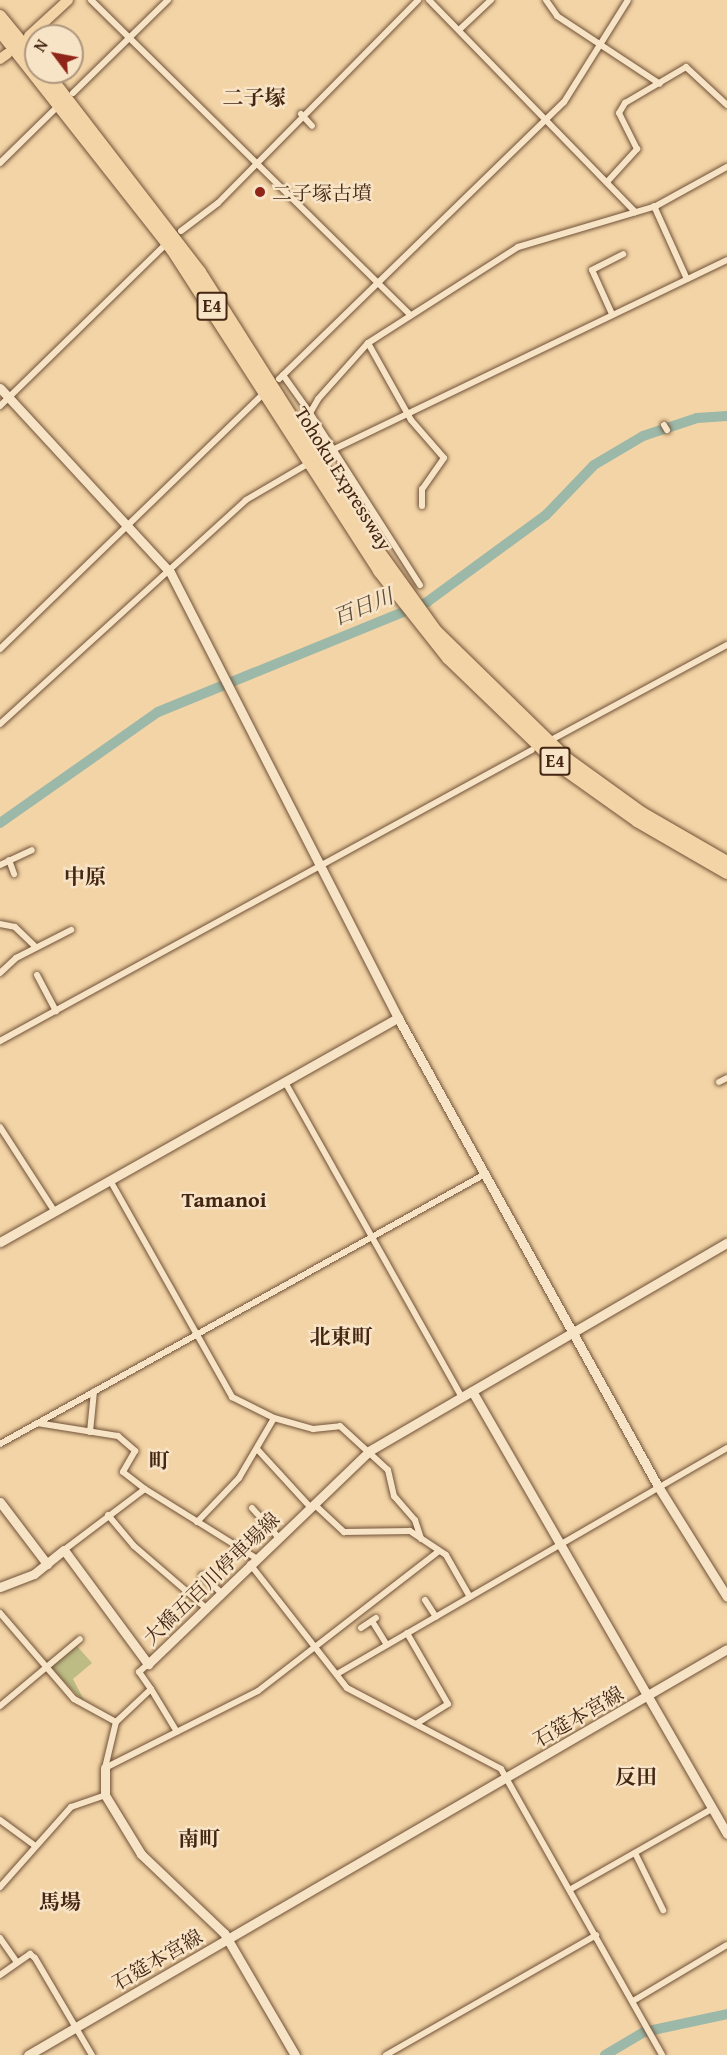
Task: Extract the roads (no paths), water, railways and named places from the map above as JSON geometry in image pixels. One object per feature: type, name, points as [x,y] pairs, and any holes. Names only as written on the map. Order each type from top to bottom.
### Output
[{"type":"highway","points":[[0,16],[24,45]]},
{"type":"highway","name":"Tohoku Expressway","points":[[0,31],[173,250],[404,597],[476,690],[560,766],[637,821],[727,873]]},
{"type":"highway","name":"Tohoku Expressway","points":[[55,84],[200,272],[404,597]]},
{"type":"highway","name":"Tohoku Expressway","points":[[416,612],[483,683],[566,758],[642,813],[727,862]]},
{"type":"main road","points":[[42,24],[68,0]]},
{"type":"street","points":[[91,0],[380,282],[409,314]]},
{"type":"street","points":[[73,93],[168,0]]},
{"type":"street","points":[[181,231],[218,202],[255,159],[418,0]]},
{"type":"street","points":[[429,0],[635,212]]},
{"type":"street","points":[[459,30],[491,0]]},
{"type":"street","points":[[546,0],[555,14],[660,84]]},
{"type":"street","points":[[420,585],[310,413],[281,377],[570,94],[628,0]]},
{"type":"street","points":[[607,182],[637,149],[619,109],[690,68],[727,105]]},
{"type":"street","points":[[0,163],[56,108]]},
{"type":"street","points":[[301,114],[312,126]]},
{"type":"street","points":[[310,413],[368,344],[409,314],[518,247],[654,206],[727,167]]},
{"type":"street","points":[[654,206],[687,279]]},
{"type":"street","points":[[0,406],[163,248]]},
{"type":"street","points":[[612,314],[592,270],[623,254]]},
{"type":"street","points":[[324,454],[406,412],[727,260]]},
{"type":"street","points":[[368,344],[406,412],[444,458],[422,489],[422,506]]},
{"type":"street","points":[[0,388],[130,523],[170,572],[225,675],[319,867],[398,1018],[659,1488],[727,1597]]},
{"type":"street","points":[[0,649],[262,395]]},
{"type":"street","points":[[0,724],[170,572],[246,500],[306,465]]},
{"type":"street","points":[[553,739],[727,645]]},
{"type":"street","points":[[0,1041],[532,750]]},
{"type":"street","points":[[0,865],[32,850]]},
{"type":"street","points":[[9,860],[14,874]]},
{"type":"street","points":[[0,924],[15,927],[36,947]]},
{"type":"street","points":[[0,973],[36,947],[71,930]]},
{"type":"street","points":[[36,975],[56,1011]]},
{"type":"street","points":[[0,1242],[111,1182],[398,1018]]},
{"type":"street","points":[[719,1082],[727,1078]]},
{"type":"street","points":[[285,1082],[462,1397]]},
{"type":"street","points":[[0,1127],[55,1212]]},
{"type":"street","points":[[0,1443],[485,1174]]},
{"type":"street","points":[[111,1182],[232,1397],[274,1418],[319,1430],[340,1426],[388,1470],[394,1496],[415,1520],[421,1539]]},
{"type":"street","points":[[472,1391],[727,1244]]},
{"type":"street","points":[[90,1431],[94,1391]]},
{"type":"street","name":"大橋五百川停車場線","points":[[63,1550],[148,1664],[369,1451],[472,1391]]},
{"type":"street","name":"石筵本宮線","points":[[28,2055],[648,1696],[472,1391]]},
{"type":"street","points":[[197,1522],[216,1506],[257,1449],[274,1418]]},
{"type":"street","points":[[37,1423],[118,1436],[134,1448],[123,1472],[253,1561],[313,1646],[347,1688],[495,1763],[507,1777],[662,2055]]},
{"type":"street","points":[[337,1674],[727,1448]]},
{"type":"street","points":[[257,1449],[313,1506],[344,1532],[370,1536],[402,1530],[439,1551],[470,1597]]},
{"type":"street","points":[[0,1587],[47,1564],[108,1515],[145,1489]]},
{"type":"street","points":[[0,1502],[47,1564]]},
{"type":"street","points":[[252,1508],[278,1537]]},
{"type":"street","points":[[108,1515],[134,1546],[206,1608]]},
{"type":"street","points":[[105,1768],[258,1691],[313,1646],[439,1551]]},
{"type":"street","points":[[202,1575],[221,1593]]},
{"type":"street","points":[[425,1600],[436,1617]]},
{"type":"street","points":[[0,1613],[74,1699],[116,1722]]},
{"type":"street","points":[[361,1628],[374,1619],[387,1645]]},
{"type":"street","points":[[407,1634],[448,1704],[418,1723]]},
{"type":"street","points":[[0,1706],[45,1665],[80,1640]]},
{"type":"street","points":[[727,1649],[648,1696],[727,1834]]},
{"type":"street","points":[[148,1664],[139,1672],[177,1732]]},
{"type":"street","points":[[151,1689],[116,1722],[105,1768],[105,1795],[149,1865],[228,1939],[295,2055]]},
{"type":"street","points":[[0,1887],[34,1845],[71,1807],[105,1795]]},
{"type":"street","points":[[571,1889],[712,1809]]},
{"type":"street","points":[[0,1820],[34,1845]]},
{"type":"street","points":[[635,1853],[663,1910]]},
{"type":"street","points":[[386,2055],[596,1935]]},
{"type":"street","points":[[0,1938],[17,1962]]},
{"type":"street","points":[[633,2001],[727,1945]]},
{"type":"street","points":[[0,1975],[30,1954],[35,1958],[92,2055]]},
{"type":"waterway","name":"百日川","points":[[0,823],[158,712],[427,602],[546,515],[594,465],[643,436],[697,418],[727,416]]},
{"type":"waterway","points":[[605,2055],[644,2032],[727,2014]]},
{"type":"place","name":"二子塚古墳","points":[[260,192]]},
{"type":"district","name":"二子塚","points":[[254,98]]},
{"type":"district","name":"中原","points":[[85,877]]},
{"type":"district","name":"Tamanoi","points":[[224,1200]]},
{"type":"district","name":"北東町","points":[[341,1337]]},
{"type":"district","name":"町","points":[[159,1461]]},
{"type":"district","name":"反田","points":[[636,1777]]},
{"type":"district","name":"南町","points":[[199,1839]]},
{"type":"district","name":"馬場","points":[[60,1902]]}]
